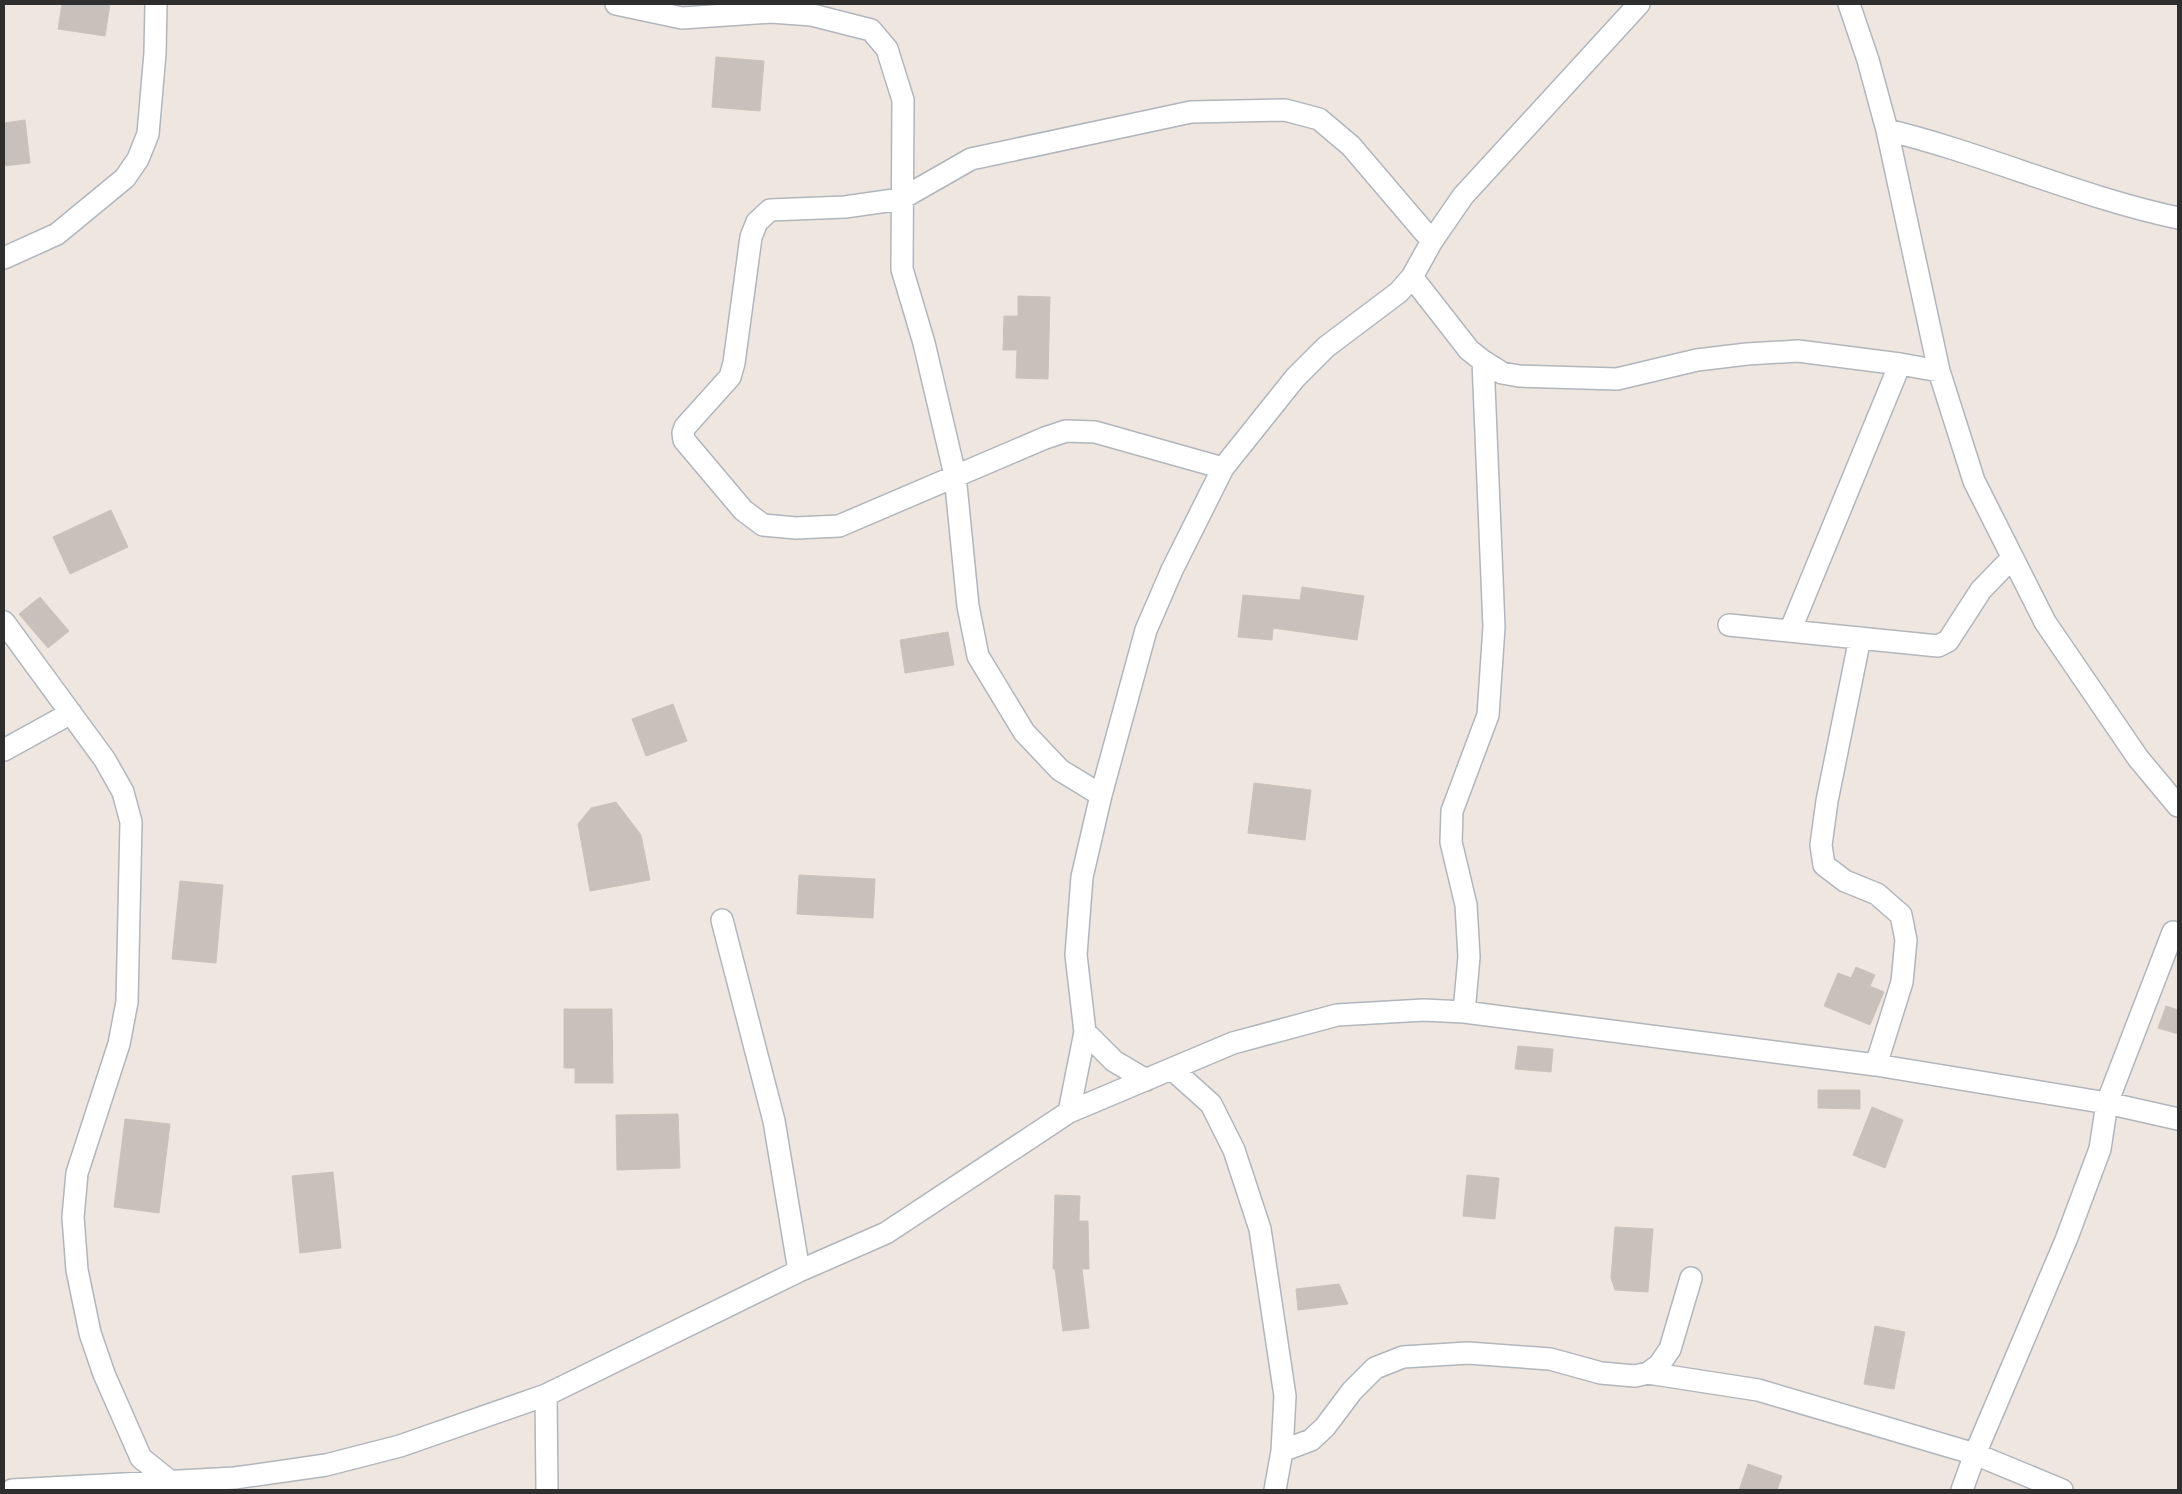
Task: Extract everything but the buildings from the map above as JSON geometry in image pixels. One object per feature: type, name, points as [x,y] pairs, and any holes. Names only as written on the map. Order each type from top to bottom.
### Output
[{"type":"street","points":[[4,258],[57,234],[125,178],[138,159],[148,134],[155,53],[156,4]]},
{"type":"street","points":[[616,4],[682,18],[771,12],[812,15],[872,30],[888,49],[903,100],[902,269],[924,343],[954,476],[968,606],[978,656],[1024,732],[1060,770],[1101,795]]},
{"type":"street","points":[[1068,1112],[1085,1032],[1076,955],[1082,877],[1101,795],[1146,630],[1172,570],[1223,468],[1295,378],[1326,347],[1399,292],[1412,277],[1432,241],[1463,196],[1639,4]]},
{"type":"street","points":[[1849,4],[1868,60],[1887,130],[1939,371],[1974,481],[2045,622],[2138,758],[2178,806]]},
{"type":"street","points":[[1223,468],[1095,432],[1066,431],[954,476],[839,526],[796,528],[763,525],[743,510],[684,440],[682,433],[684,427],[730,376],[734,363],[751,237],[757,222],[770,210],[845,207],[901,199],[972,159],[1191,112],[1285,110],[1319,119],[1351,146],[1432,241]]},
{"type":"street","points":[[1887,130],[1930,141],[2098,197],[2177,215]]},
{"type":"street","points":[[1412,277],[1470,350],[1482,362],[1502,373],[1519,376],[1617,379],[1697,360],[1798,351],[1939,371]]},
{"type":"street","points":[[1464,1012],[1469,957],[1466,905],[1450,842],[1452,811],[1488,715],[1494,627],[1482,362]]},
{"type":"street","points":[[1790,631],[1900,364]]},
{"type":"street","points":[[1728,625],[1938,646],[1948,641],[1981,590],[2012,558]]},
{"type":"street","points":[[4,622],[105,760],[124,792],[131,822],[127,1002],[116,1052],[77,1173],[73,1217],[77,1270],[90,1333],[104,1374],[141,1458],[172,1486]]},
{"type":"street","points":[[1860,638],[1827,800],[1821,845],[1824,865],[1845,881],[1877,894],[1901,915],[1906,940],[1902,982],[1876,1065]]},
{"type":"street","points":[[4,750],[70,713]]},
{"type":"street","points":[[722,920],[774,1121],[798,1271]]},
{"type":"street","points":[[1962,1490],[1975,1454],[2066,1240],[2100,1149],[2107,1103],[2173,932]]},
{"type":"street","points":[[12,1490],[128,1484],[172,1486],[326,1465],[400,1446],[546,1395],[798,1271],[886,1233],[1068,1112],[1233,1043],[1337,1015],[1424,1010],[1464,1012],[1876,1065],[2107,1103],[2178,1119]]},
{"type":"street","points":[[1085,1032],[1114,1061],[1146,1080]]},
{"type":"street","points":[[1172,1069],[1211,1104],[1234,1150],[1260,1229],[1285,1396],[1282,1451],[1275,1490]]},
{"type":"street","points":[[1648,1373],[1659,1365],[1670,1349],[1691,1278]]},
{"type":"street","points":[[1282,1451],[1311,1440],[1325,1427],[1352,1391],[1375,1368],[1403,1357],[1468,1353],[1550,1359],[1601,1373],[1635,1376],[1648,1373],[1758,1390],[1975,1454],[2062,1490]]},
{"type":"street","points":[[546,1395],[547,1490]]},
{"type":"street","points":[[128,1484],[141,1458]]}]
